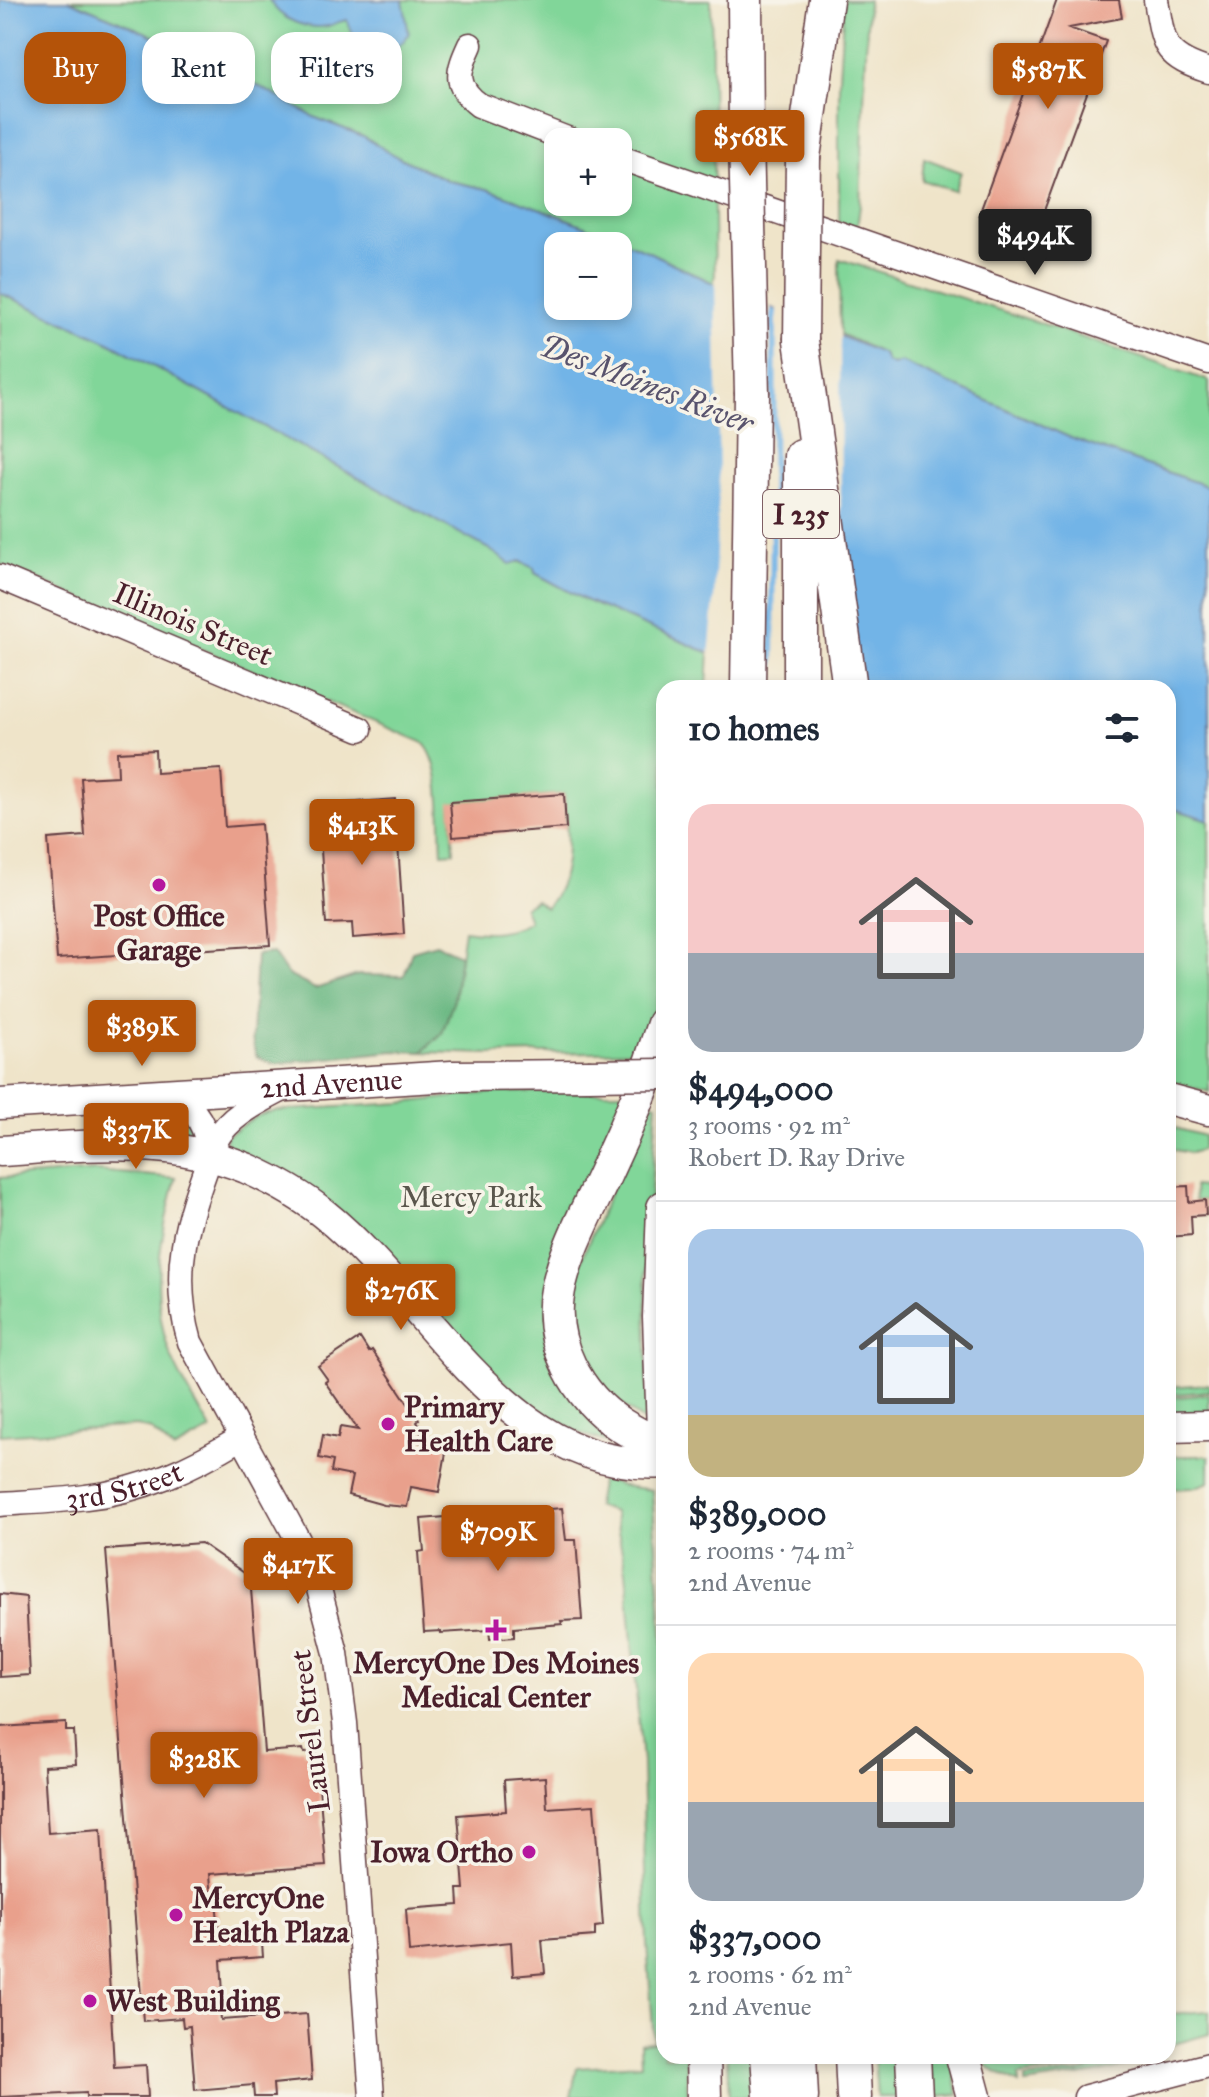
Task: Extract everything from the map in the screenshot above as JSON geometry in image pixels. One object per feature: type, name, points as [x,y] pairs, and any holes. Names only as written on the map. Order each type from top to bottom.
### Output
[{"type":"highway","name":"I 235","points":[[801,680],[802,0]]},
{"type":"highway","points":[[803,157],[826,0]]},
{"type":"highway","name":"I 235","points":[[745,2],[752,394],[748,680]]},
{"type":"highway","points":[[801,340],[849,680]]},
{"type":"highway","points":[[728,680],[750,637]]},
{"type":"highway","points":[[656,1048],[638,1101],[583,1221],[557,1290],[557,1330],[562,1351],[582,1389],[619,1424],[656,1444]]},
{"type":"highway","points":[[703,2064],[704,2097]]},
{"type":"highway","points":[[769,2064],[771,2097]]},
{"type":"highway","points":[[799,2064],[801,2097]]},
{"type":"highway","points":[[852,2064],[854,2097]]},
{"type":"highway","points":[[913,2064],[915,2097]]},
{"type":"highway","points":[[965,2064],[974,2097]]},
{"type":"main road","name":"2nd Avenue","points":[[0,1104],[452,1076],[656,1074]]},
{"type":"main road","points":[[65,1147],[75,1132],[86,1098]]},
{"type":"main road","points":[[1176,1101],[1209,1110]]},
{"type":"main road","points":[[0,1151],[136,1144],[210,1156],[281,1185],[323,1213],[358,1245],[487,1386],[523,1420],[578,1450],[607,1460],[628,1464],[656,1463]]},
{"type":"main road","points":[[1176,1427],[1209,1426]]},
{"type":"street","points":[[1156,0],[1163,38],[1176,58],[1209,71]]},
{"type":"street","points":[[470,45],[459,74],[460,82],[470,98],[479,105],[544,130]]},
{"type":"street","points":[[632,162],[1209,362]]},
{"type":"street","name":"Illinois Street","points":[[0,577],[360,729]]},
{"type":"street","name":"Laurel Street","points":[[288,1086],[244,1111],[223,1128],[200,1180],[181,1253],[179,1288],[182,1315],[190,1342],[298,1540],[319,1589],[336,1653],[345,1723],[372,2097]]},
{"type":"street","points":[[173,1093],[195,1112],[203,1125],[210,1156]]},
{"type":"street","name":"3rd Street","points":[[0,1504],[88,1497],[149,1483],[190,1467],[241,1438]]},
{"type":"street","points":[[1086,2097],[1209,2065]]},
{"type":"green space","points":[[69,0],[711,0],[715,284],[632,245],[632,232],[599,232],[559,216],[632,216],[632,128],[544,128],[544,210],[487,189],[450,181],[396,156],[363,136],[316,118],[291,104],[402,104],[402,32],[271,32],[271,93],[255,84],[255,32],[144,32]]},
{"type":"green space","points":[[844,0],[868,0],[857,228],[839,222],[839,77]]},
{"type":"green space","points":[[924,158],[961,172],[954,191],[922,180]]},
{"type":"green space","points":[[839,259],[1209,381],[1209,487],[1073,439],[901,362],[893,365],[886,362],[883,354],[840,334]]},
{"type":"green space","points":[[0,293],[105,340],[495,553],[534,568],[535,573],[585,600],[709,653],[707,680],[656,680],[656,1006],[644,1051],[422,1052],[442,1033],[454,999],[464,930],[490,932],[513,928],[529,921],[524,907],[536,900],[546,908],[555,895],[567,854],[564,794],[451,803],[454,852],[442,853],[437,778],[429,751],[422,742],[0,564]]},
{"type":"green space","points":[[1176,810],[1209,820],[1209,1092],[1176,1083]]},
{"type":"green space","points":[[436,944],[460,955],[454,999],[442,1033],[422,1052],[394,1051],[273,1064],[256,1056],[252,1039],[256,955],[273,953],[288,975],[315,989],[358,975],[404,976],[412,951]]},
{"type":"green space","name":"Mercy Park","points":[[496,1092],[630,1092],[546,1297],[612,1433],[609,1443],[576,1432],[516,1394],[404,1276],[225,1147],[227,1135],[257,1116],[274,1111],[401,1103]]},
{"type":"green space","points":[[649,1101],[656,1104],[646,1268],[648,1425],[587,1377],[572,1340],[571,1283]]},
{"type":"green space","points":[[170,1109],[189,1120],[194,1137],[134,1129],[100,1130],[99,1113]]},
{"type":"green space","points":[[1176,1128],[1204,1136],[1201,1150],[1191,1153],[1176,1150]]},
{"type":"green space","points":[[97,1171],[176,1178],[159,1263],[159,1305],[172,1359],[211,1430],[173,1450],[151,1430],[137,1426],[0,1435],[0,1178]]},
{"type":"green space","points":[[1194,1186],[1209,1188],[1209,1214],[1206,1215],[1204,1200],[1195,1201]]},
{"type":"green space","points":[[1209,1384],[1209,1391],[1176,1394],[1176,1386]]},
{"type":"green space","points":[[1209,1394],[1209,1413],[1176,1412],[1176,1397]]},
{"type":"green space","points":[[1176,1456],[1209,1456],[1209,1482],[1193,1488],[1176,1489]]},
{"type":"green space","points":[[601,1478],[623,1486],[652,1490],[656,1547],[656,2064],[686,2064],[688,2097],[571,2097],[577,2068],[641,2064],[640,2043],[654,2042],[647,1943],[642,1762],[626,1571],[614,1512],[596,1506]]},
{"type":"green space","points":[[1209,2011],[1209,2034],[1176,2044],[1176,2013]]},
{"type":"green space","points":[[727,2064],[758,2064],[760,2097],[729,2097]]},
{"type":"green space","points":[[875,2064],[906,2064],[907,2097],[877,2097]]},
{"type":"green space","points":[[926,2064],[953,2064],[958,2094],[927,2097]]},
{"type":"green space","points":[[986,2064],[1098,2064],[1019,2076],[1019,2084]]},
{"type":"green space","points":[[1114,2064],[1132,2064],[1025,2084],[1025,2079]]},
{"type":"water","name":"Des Moines River","points":[[0,0],[69,0],[144,32],[142,104],[255,104],[255,84],[271,93],[271,104],[291,104],[316,118],[363,136],[396,156],[449,181],[487,189],[544,210],[544,216],[559,216],[599,232],[544,232],[544,320],[632,320],[632,245],[715,284],[883,354],[886,362],[893,365],[901,362],[1073,439],[1209,487],[1209,820],[1176,810],[1176,680],[792,680],[709,653],[585,600],[535,573],[534,568],[520,561],[510,564],[489,549],[105,340],[0,293]]},
{"type":"water","points":[[269,0],[403,0],[409,34],[402,42],[402,32],[352,32],[347,20],[319,27],[302,25],[274,7]]},
{"type":"pier","points":[[715,279],[771,302],[769,676],[709,657],[719,476]]},
{"type":"pier","points":[[777,305],[840,330],[841,528],[833,680],[775,679]]},
{"type":"building","points":[[1057,0],[1119,0],[1122,18],[1069,28],[1106,41],[1042,216],[1022,209],[1015,228],[979,215]]},
{"type":"building","name":"Post Office Garage","points":[[155,750],[156,773],[221,769],[225,827],[261,824],[270,945],[57,959],[48,839],[85,836],[81,778],[118,776],[117,752]]},
{"type":"building","points":[[564,794],[566,828],[453,837],[450,802]]},
{"type":"building","points":[[395,799],[404,934],[353,938],[352,923],[326,924],[318,805]]},
{"type":"building","points":[[1188,1186],[1189,1202],[1205,1200],[1206,1215],[1191,1216],[1192,1235],[1176,1236],[1176,1187]]},
{"type":"building","name":"Primary Health Care","points":[[360,1338],[369,1352],[372,1350],[419,1420],[417,1422],[422,1429],[419,1442],[447,1447],[439,1492],[411,1487],[407,1507],[384,1505],[348,1495],[352,1476],[331,1472],[333,1461],[319,1458],[323,1435],[338,1438],[340,1427],[358,1430],[325,1382],[328,1380],[318,1366]]},
{"type":"building","points":[[562,1508],[566,1540],[576,1540],[582,1620],[514,1628],[514,1637],[490,1639],[489,1630],[424,1632],[418,1552],[424,1551],[421,1519]]},
{"type":"building","points":[[201,1543],[250,1577],[264,1752],[303,1749],[304,1753],[316,1752],[326,1866],[210,1874],[219,1933],[261,1930],[263,1957],[221,1960],[221,2020],[307,2014],[312,2080],[273,2084],[274,2097],[254,2097],[253,2085],[195,2090],[190,2026],[183,2027],[182,2018],[143,2021],[106,1550]]},
{"type":"building","points":[[0,1594],[26,1597],[30,1675],[0,1677]]},
{"type":"building","points":[[66,1723],[66,1731],[74,1731],[76,1764],[44,1766],[48,1833],[101,1829],[114,2067],[146,2065],[148,2097],[86,2097],[86,2093],[0,2097],[0,1727]]},
{"type":"building","name":"Iowa Ortho","points":[[545,1777],[547,1808],[594,1805],[603,1926],[595,1927],[595,1936],[542,1940],[545,1973],[513,1976],[511,1942],[409,1952],[406,1909],[459,1905],[458,1889],[464,1889],[458,1815],[506,1811],[504,1780]]},
{"type":"place","name":"Post Office Garage","points":[[159,885]]},
{"type":"place","name":"Primary Health Care","points":[[388,1424]]},
{"type":"place","name":"MercyOne Des Moines Medical Center","points":[[496,1630]]},
{"type":"place","name":"Iowa Ortho","points":[[529,1852]]},
{"type":"place","name":"MercyOne Health Plaza","points":[[176,1915]]},
{"type":"place","name":"West Building","points":[[90,2001]]}]
